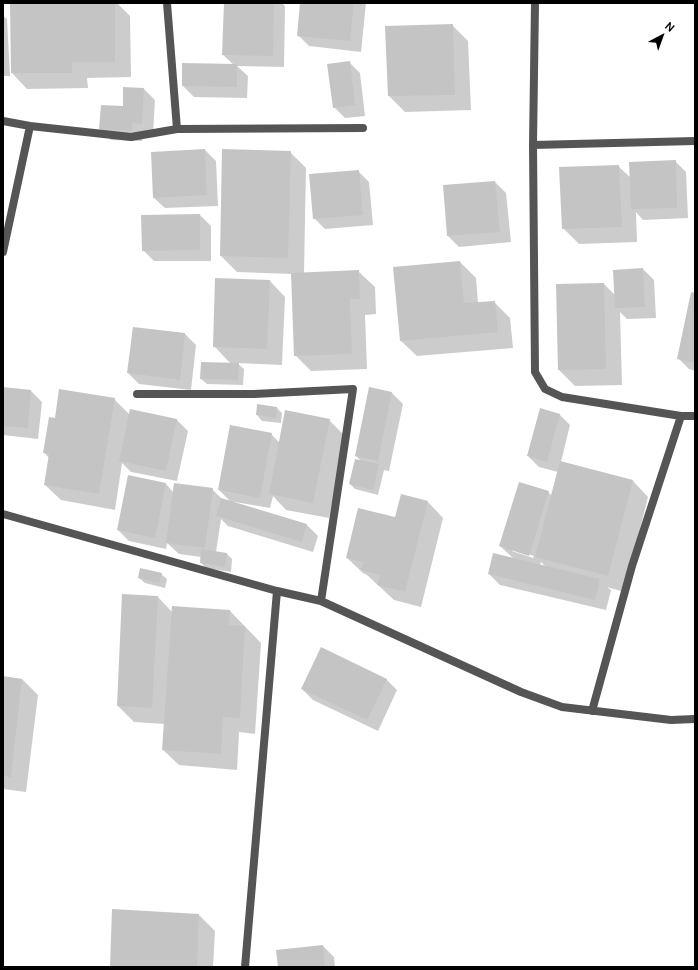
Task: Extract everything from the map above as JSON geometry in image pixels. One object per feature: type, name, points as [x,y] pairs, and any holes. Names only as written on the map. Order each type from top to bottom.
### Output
[{"type":"street","points":[[166,3],[177,129]]},
{"type":"street","points":[[535,3],[533,145],[535,372],[544,389],[562,397],[681,416],[695,416]]},
{"type":"street","points":[[3,120],[30,126],[131,137],[177,129],[363,128]]},
{"type":"street","points":[[3,252],[30,126]]},
{"type":"street","points":[[533,145],[695,141]]},
{"type":"street","points":[[137,394],[254,394],[353,389],[321,601]]},
{"type":"street","points":[[592,711],[632,566],[681,416]]},
{"type":"street","points":[[3,514],[277,591],[321,601],[521,692],[562,707],[671,720],[695,719]]},
{"type":"street","points":[[245,967],[277,591]]},
{"type":"building","points":[[10,3],[115,3],[115,62],[72,62],[72,73],[11,73]]},
{"type":"building","points":[[224,3],[274,3],[273,56],[222,55]]},
{"type":"building","points":[[300,3],[354,3],[350,41],[297,36]]},
{"type":"building","points":[[453,24],[455,95],[388,96],[385,26]]},
{"type":"building","points":[[350,61],[355,105],[333,108],[327,64]]},
{"type":"building","points":[[182,63],[237,64],[237,87],[182,86]]},
{"type":"building","points":[[123,87],[144,88],[142,124],[132,123],[132,131],[99,129],[101,105],[123,106]]},
{"type":"building","points":[[205,149],[207,195],[153,198],[151,152]]},
{"type":"building","points":[[222,149],[291,151],[288,258],[220,256]]},
{"type":"building","points":[[676,160],[677,208],[631,209],[629,162]]},
{"type":"building","points":[[619,165],[622,227],[562,229],[559,167]]},
{"type":"building","points":[[359,170],[363,215],[313,219],[309,174]]},
{"type":"building","points":[[495,181],[500,232],[447,236],[443,185]]},
{"type":"building","points":[[200,214],[200,250],[142,251],[141,215]]},
{"type":"building","points":[[460,261],[464,303],[495,301],[498,332],[400,341],[393,267]]},
{"type":"building","points":[[643,268],[645,307],[615,308],[613,270]]},
{"type":"building","points":[[359,270],[360,299],[350,299],[352,354],[294,356],[291,273]]},
{"type":"building","points":[[215,278],[270,280],[267,349],[213,347]]},
{"type":"building","points":[[604,283],[606,369],[558,370],[556,284]]},
{"type":"building","points":[[691,292],[695,293],[695,363],[677,359]]},
{"type":"building","points":[[133,327],[185,333],[180,380],[127,373]]},
{"type":"building","points":[[201,362],[239,363],[238,380],[200,379]]},
{"type":"building","points":[[3,387],[31,390],[28,428],[3,426]]},
{"type":"building","points":[[369,387],[392,392],[378,461],[355,456]]},
{"type":"building","points":[[59,389],[115,398],[99,494],[44,485],[49,454],[43,453],[49,417],[55,418]]},
{"type":"building","points":[[257,404],[277,407],[276,418],[256,415]]},
{"type":"building","points":[[540,408],[560,414],[547,462],[527,456]]},
{"type":"building","points":[[130,409],[177,419],[166,471],[119,461]]},
{"type":"building","points":[[285,410],[330,419],[313,503],[269,494]]},
{"type":"building","points":[[230,425],[272,433],[260,498],[218,490]]},
{"type":"building","points":[[355,459],[379,464],[373,490],[349,484]]},
{"type":"building","points":[[560,461],[633,480],[608,576],[535,557]]},
{"type":"building","points":[[128,475],[166,483],[155,538],[117,530]]},
{"type":"building","points":[[519,482],[549,491],[529,556],[499,546]]},
{"type":"building","points":[[174,483],[213,488],[205,548],[166,543]]},
{"type":"building","points":[[401,494],[428,501],[405,592],[377,585],[380,575],[361,570],[363,562],[346,558],[358,508],[395,517]]},
{"type":"building","points":[[221,498],[307,524],[302,542],[216,516]]},
{"type":"building","points":[[201,549],[227,553],[225,567],[200,563]]},
{"type":"building","points":[[493,553],[600,579],[595,600],[488,574]]},
{"type":"building","points":[[140,568],[162,573],[159,583],[138,578]]},
{"type":"building","points":[[122,594],[158,596],[152,708],[117,706]]},
{"type":"building","points":[[172,606],[230,610],[229,625],[245,626],[240,718],[223,717],[221,754],[162,750]]},
{"type":"building","points":[[321,647],[387,679],[367,720],[301,689]]},
{"type":"building","points":[[3,676],[22,679],[11,777],[3,776]]},
{"type":"building","points":[[112,909],[199,914],[197,967],[110,967]]},
{"type":"building","points":[[323,945],[325,967],[278,967],[276,950]]}]
